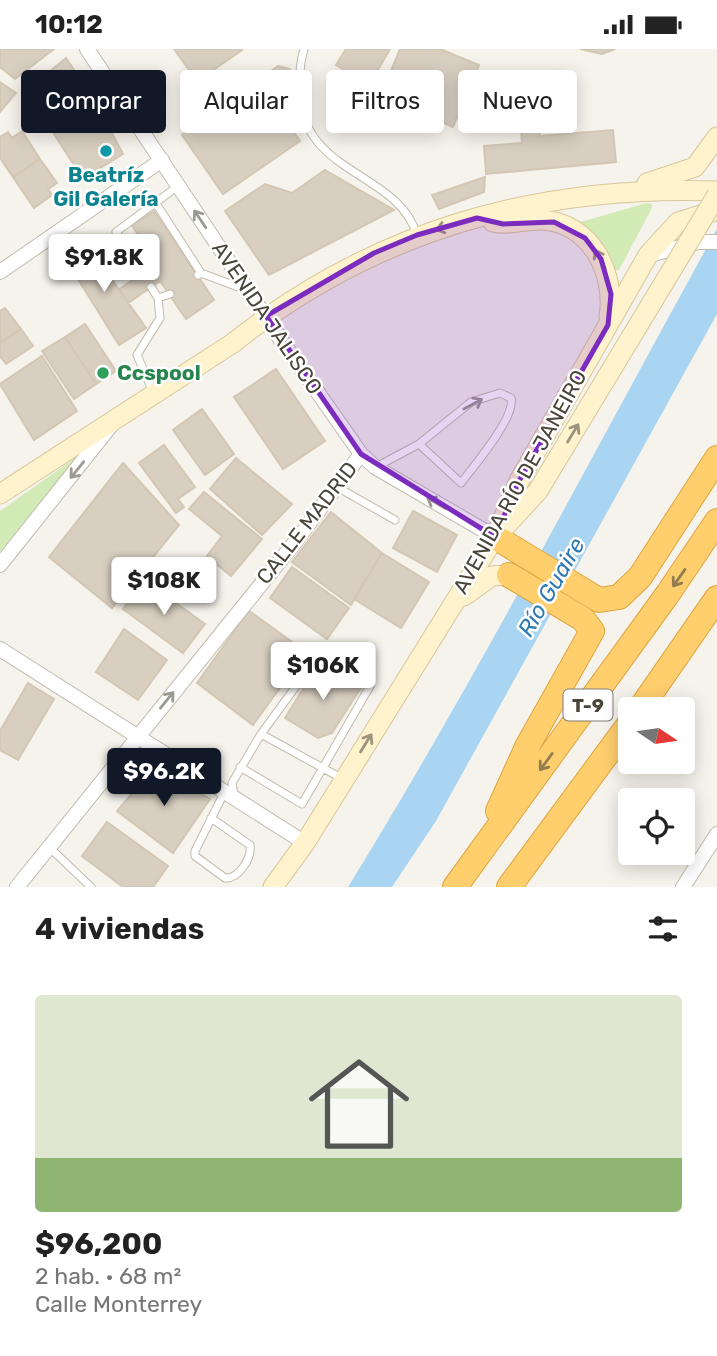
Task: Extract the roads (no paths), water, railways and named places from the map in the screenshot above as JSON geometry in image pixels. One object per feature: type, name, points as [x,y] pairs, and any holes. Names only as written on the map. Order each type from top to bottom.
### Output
[{"type":"highway","points":[[495,537],[514,564],[591,610],[620,597],[640,576],[717,458]]},
{"type":"highway","name":"T-9","points":[[463,877],[667,595],[717,521]]},
{"type":"highway","name":"T-9","points":[[648,697],[717,598]]},
{"type":"highway","name":"T-9","points":[[463,877],[528,745],[592,637],[591,610]]},
{"type":"highway","name":"T-9","points":[[509,887],[618,739]]},
{"type":"street","name":"AVENIDA JALISCO","points":[[87,49],[361,454],[375,467],[495,537]]},
{"type":"street","points":[[608,194],[695,167],[717,137]]},
{"type":"street","points":[[0,272],[162,160]]},
{"type":"street","points":[[0,494],[233,343],[266,316],[374,253],[417,235],[545,203],[658,190],[717,193],[538,492],[495,537]]},
{"type":"street","name":"AVENIDA RÍO DE JANEIRO","points":[[273,887],[304,843],[495,537],[519,481],[648,255],[678,222],[690,216],[717,211]]},
{"type":"street","points":[[477,218],[503,224],[541,220],[554,222],[585,239],[601,259],[609,281],[611,294],[608,325]]},
{"type":"street","points":[[648,255],[664,249],[712,242]]},
{"type":"street","points":[[0,565],[118,416]]},
{"type":"street","name":"CALLE MADRID","points":[[17,887],[361,454]]},
{"type":"street","points":[[450,608],[492,576],[514,564]]},
{"type":"street","points":[[0,649],[304,843]]},
{"type":"street","points":[[683,887],[717,834]]},
{"type":"lane","points":[[304,49],[300,61],[300,93],[303,121],[309,132],[349,169],[405,208],[417,235]]},
{"type":"lane","points":[[142,273],[116,232],[157,205],[178,186]]},
{"type":"lane","points":[[157,205],[199,274],[249,292]]},
{"type":"lane","points":[[151,287],[158,298],[160,318],[137,355],[154,394]]},
{"type":"lane","points":[[158,298],[170,295]]},
{"type":"lane","points":[[375,467],[419,445],[471,402],[500,393],[511,398],[510,409],[488,449],[461,483],[419,445]]},
{"type":"lane","points":[[336,487],[395,520]]},
{"type":"lane","points":[[211,817],[250,845],[251,855],[231,879],[225,878],[195,856],[211,817],[229,793],[240,767],[261,734],[313,663],[323,659],[370,686],[302,804],[240,767]]},
{"type":"lane","points":[[261,734],[343,779]]},
{"type":"lane","points":[[49,847],[91,887]]},
{"type":"water","name":"Río Guaire","points":[[717,229],[717,314],[436,821],[392,887],[348,887],[491,643]]},
{"type":"place","name":"Beatríz Gil Galería","points":[[106,151]]},
{"type":"place","name":"Ccspool","points":[[103,373]]}]
